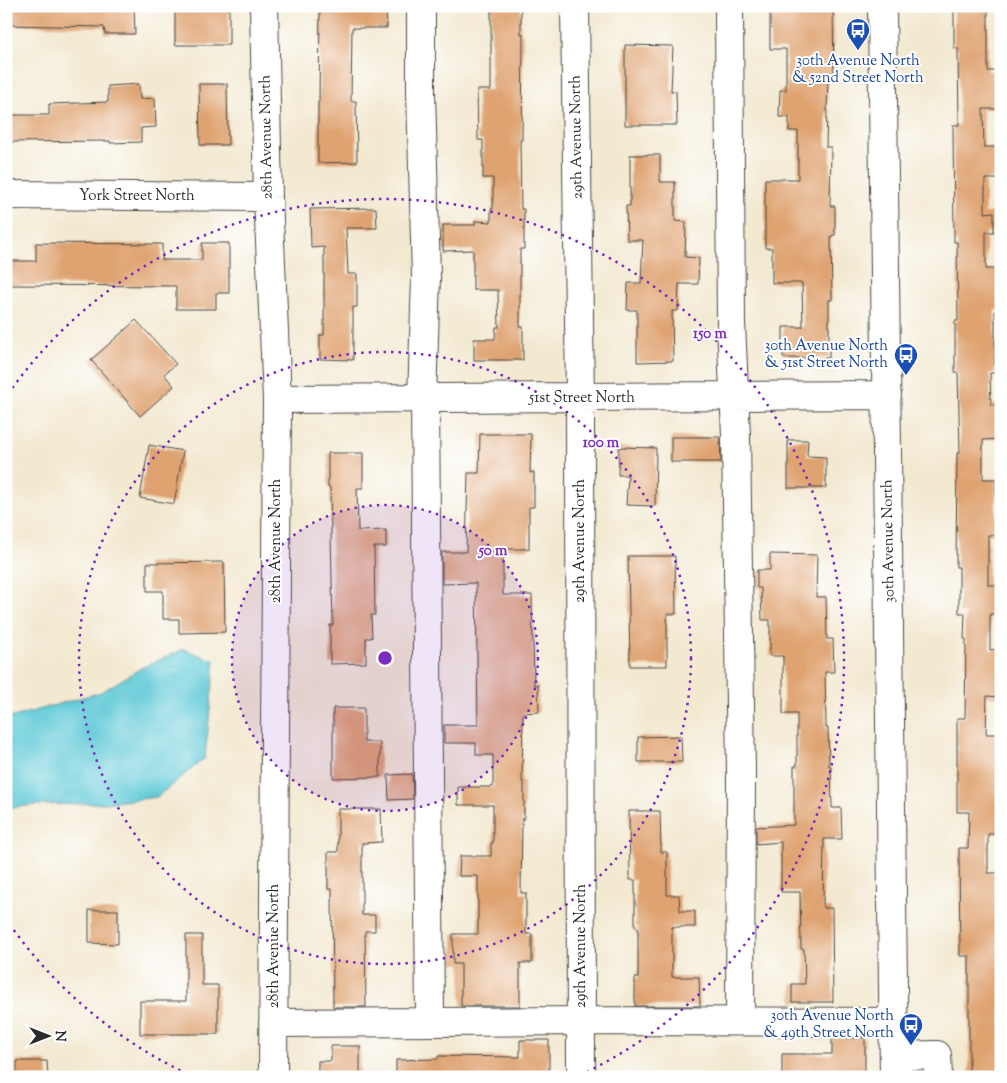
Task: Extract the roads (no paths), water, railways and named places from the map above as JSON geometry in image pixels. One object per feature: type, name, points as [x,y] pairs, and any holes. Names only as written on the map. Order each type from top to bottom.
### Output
[{"type":"street","name":"28th Avenue North","points":[[264,6],[268,197],[277,399],[273,1077]]},
{"type":"street","points":[[421,6],[421,92],[426,276],[424,399],[430,1022]]},
{"type":"street","name":"29th Avenue North","points":[[575,6],[580,398],[582,1077]]},
{"type":"street","points":[[729,6],[731,323],[741,770],[740,1021]]},
{"type":"street","name":"30th Avenue North","points":[[882,6],[894,1066]]},
{"type":"street","name":"York Street North","points":[[6,195],[268,197]]},
{"type":"street","name":"51st Street North","points":[[277,399],[887,395]]},
{"type":"street","points":[[273,1023],[581,1021],[894,1022]]},
{"type":"street","points":[[894,1066],[937,1055],[938,1077]]},
{"type":"water","points":[[184,649],[215,661],[205,758],[157,797],[106,803],[6,808],[6,719],[101,692],[141,668]]},
{"type":"place","name":"30th Avenue North & 52nd Street North","points":[[858,51]]},
{"type":"place","name":"30th Avenue North & 51st Street North","points":[[906,376]]},
{"type":"place","name":"30th Avenue North & 49th Street North","points":[[911,1046]]}]
